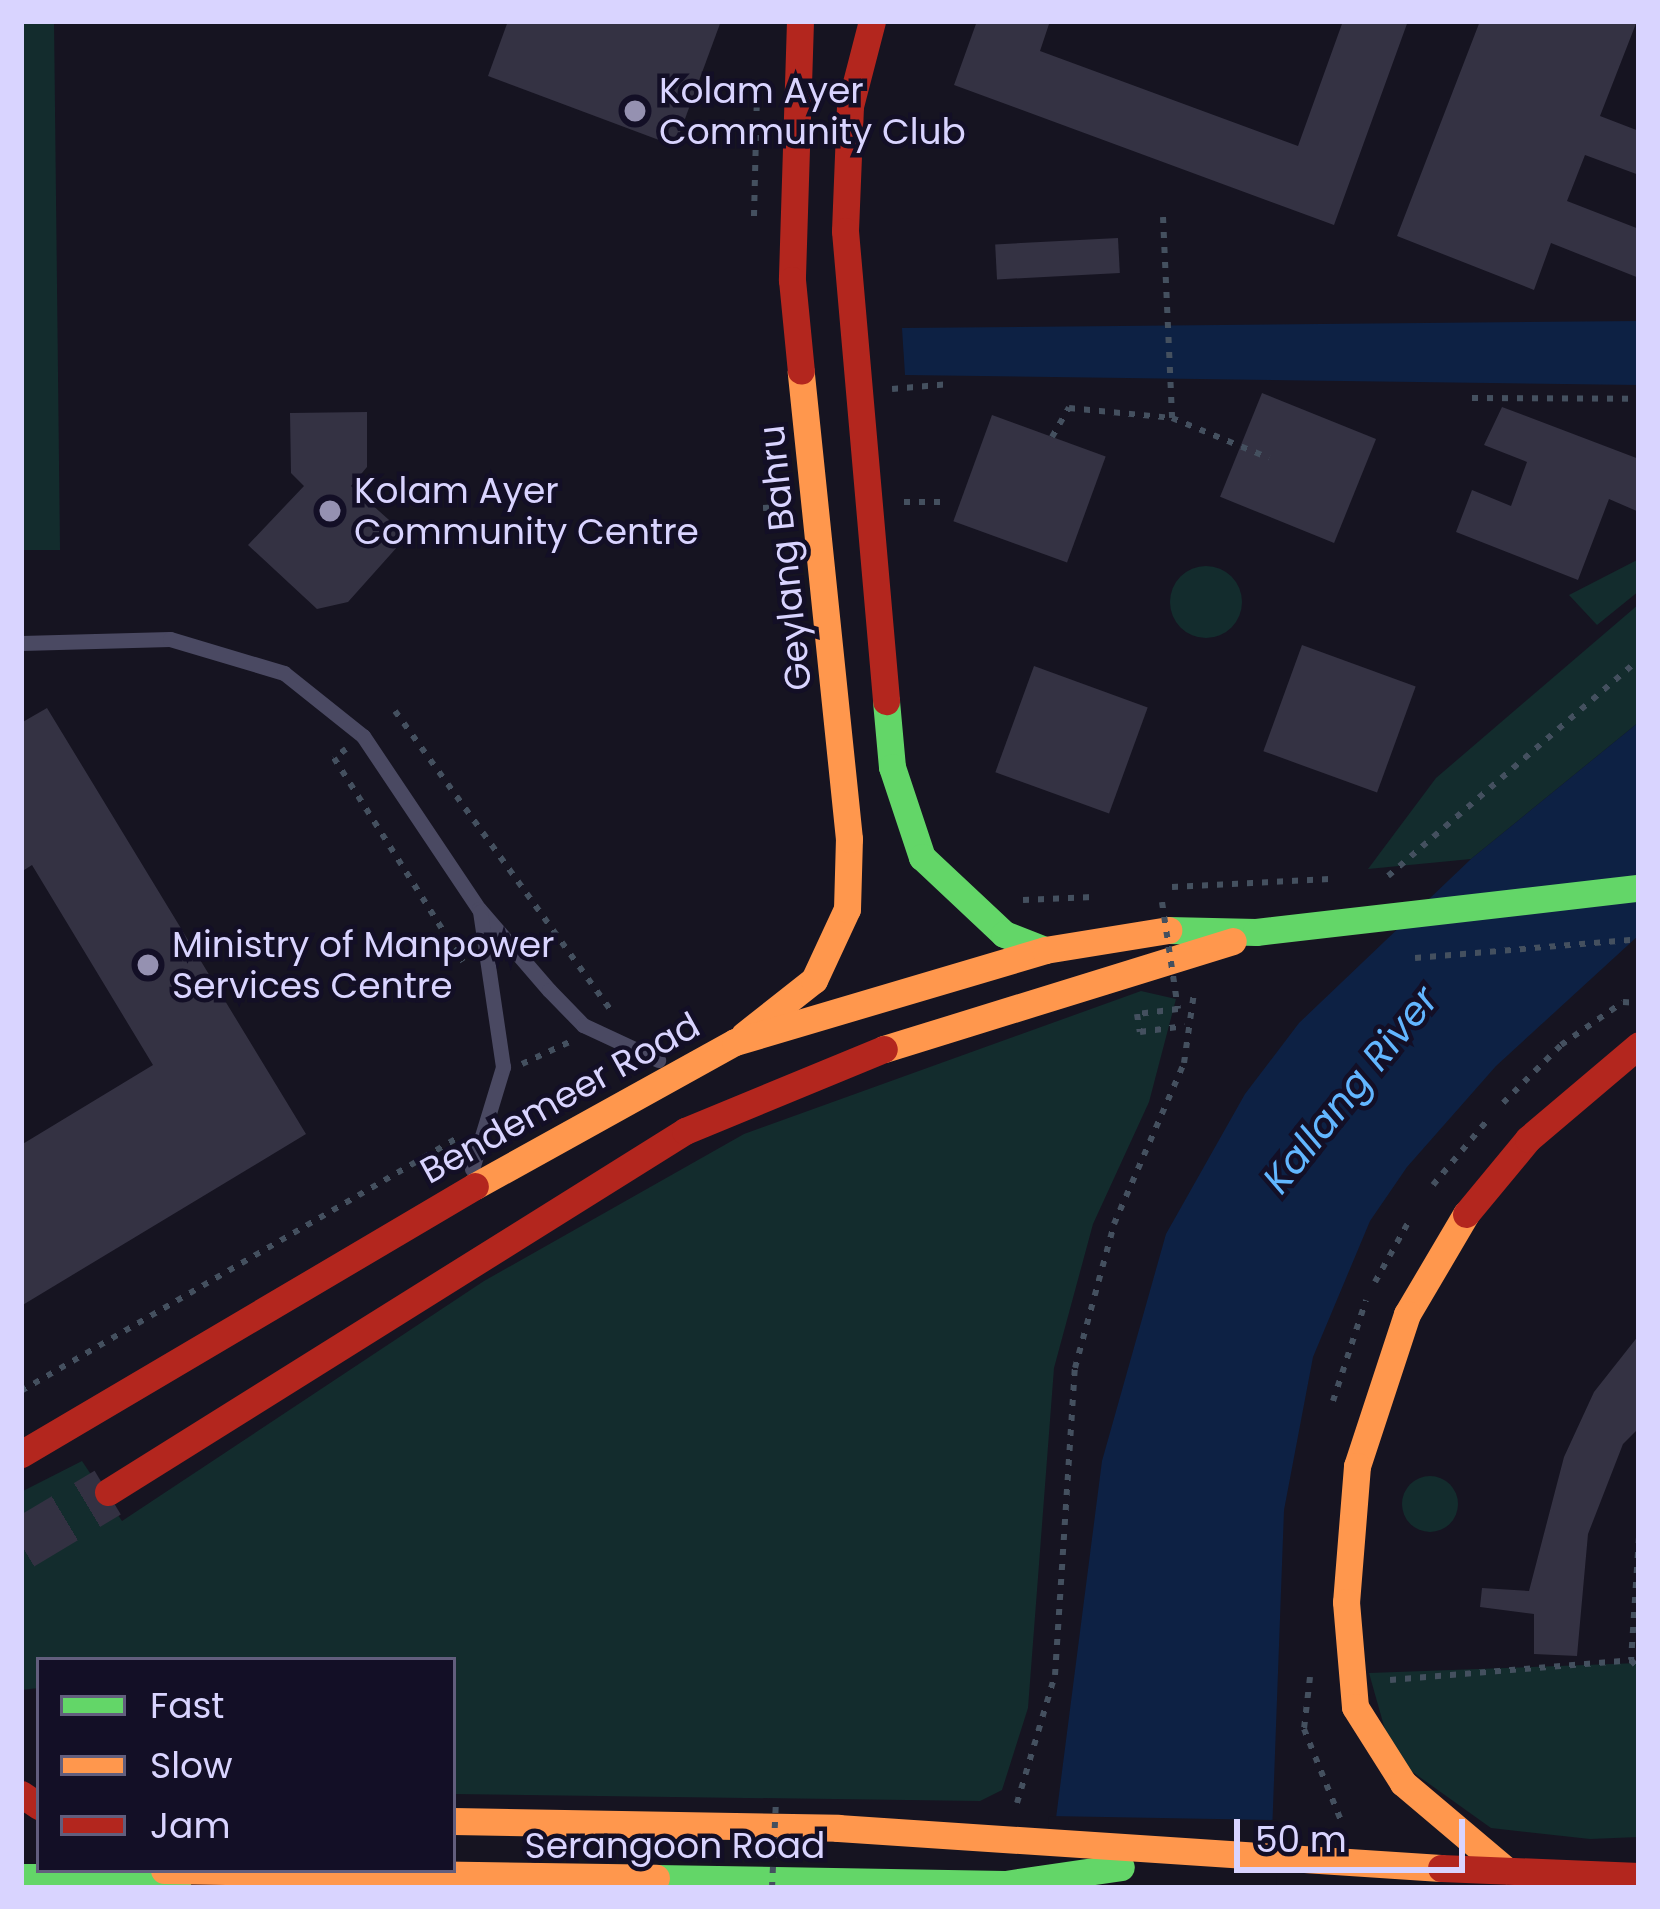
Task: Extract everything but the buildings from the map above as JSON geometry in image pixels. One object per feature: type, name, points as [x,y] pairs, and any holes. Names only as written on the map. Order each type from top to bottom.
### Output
[{"type":"main road","name":"Geylang Bahru","points":[[735,1042],[814,980],[847,908],[849,839],[792,280],[800,21]]},
{"type":"main road","points":[[872,21],[840,103],[853,392],[892,767],[922,857],[964,908],[1045,950]]},
{"type":"main road","name":"Bendemeer Road","points":[[21,1453],[53,1440],[685,1062],[735,1042],[1045,950],[1162,930],[1256,932],[1639,888]]},
{"type":"main road","name":"Bendemeer Road","points":[[108,1492],[685,1131],[887,1048],[1256,932]]},
{"type":"main road","points":[[1506,1870],[1403,1784],[1355,1707],[1346,1602],[1357,1466],[1406,1313],[1457,1225],[1528,1139],[1639,1045]]},
{"type":"main road","name":"Serangoon Road","points":[[456,1821],[1009,1828],[1185,1858],[1639,1876]]},
{"type":"main road","name":"Serangoon Road","points":[[23,1876],[172,1873],[1005,1884],[1185,1858]]},
{"type":"lane","points":[[21,643],[170,639],[236,653],[299,683],[363,736],[479,909],[584,1025],[647,1060],[685,1062]]},
{"type":"lane","points":[[459,1193],[487,1141],[503,1067],[479,909]]},
{"type":"path","points":[[1162,218],[1172,418]]},
{"type":"path","points":[[853,392],[950,384]]},
{"type":"path","points":[[1472,398],[1639,399]]},
{"type":"path","points":[[1052,437],[1069,408],[1172,418],[1269,458]]},
{"type":"path","points":[[763,508],[782,506]]},
{"type":"path","points":[[1388,876],[1639,659]]},
{"type":"path","points":[[395,711],[601,1004],[624,1019]]},
{"type":"path","points":[[363,736],[334,758],[466,968]]},
{"type":"path","points":[[1009,1828],[1055,1675],[1061,1486],[1084,1328],[1114,1224],[1178,1081],[1185,1026],[1140,1032],[1137,1013],[1178,1009],[1162,902]]},
{"type":"path","points":[[1405,958],[1639,939]]},
{"type":"path","points":[[503,1067],[569,1047],[601,1004]]},
{"type":"path","points":[[21,1391],[475,1129]]},
{"type":"path","points":[[1639,1537],[1631,1660],[1639,1669]]},
{"type":"path","points":[[1386,1680],[1631,1660]]},
{"type":"path","points":[[772,1888],[776,1801]]},
{"type":"green space","points":[[21,21],[54,21],[60,550],[21,550]]},
{"type":"green space","points":[[1639,559],[1639,591],[1597,625],[1569,595]]},
{"type":"green space","points":[[1206,566],[1231,577],[1242,602],[1231,627],[1206,638],[1181,627],[1170,602],[1181,577]]},
{"type":"green space","points":[[1639,604],[1639,722],[1471,859],[1368,869],[1436,778]]},
{"type":"green space","points":[[1141,991],[1176,999],[1149,1102],[1093,1224],[1054,1368],[1028,1708],[1002,1790],[980,1801],[456,1794],[456,1657],[36,1657],[36,1688],[21,1690],[21,1492],[82,1461],[122,1521],[484,1281],[744,1134]]},
{"type":"green space","points":[[1430,1476],[1450,1484],[1458,1504],[1450,1524],[1430,1532],[1410,1524],[1402,1504],[1410,1484]]},
{"type":"green space","points":[[1639,1663],[1639,1837],[1590,1839],[1491,1828],[1393,1758],[1369,1673]]},
{"type":"water","points":[[1639,321],[1639,385],[905,375],[902,328]]},
{"type":"water","name":"Kallang River","points":[[1639,722],[1639,935],[1496,1066],[1407,1167],[1370,1221],[1313,1357],[1284,1510],[1270,1888],[1047,1888],[1102,1461],[1166,1234],[1245,1094],[1299,1023],[1471,859]]},
{"type":"pier","points":[[1049,1816],[1278,1820],[1277,1888],[1048,1888]]},
{"type":"tunnel","points":[[21,1544],[108,1492]]},
{"type":"traffic: fast","points":[[886,701],[892,767],[922,857],[1004,934],[1045,950]]},
{"type":"traffic: fast","points":[[1168,930],[1256,932],[1639,888]]},
{"type":"traffic: fast","points":[[656,1878],[1005,1884],[1121,1867]]},
{"type":"traffic: fast","points":[[21,1877],[179,1877]]},
{"type":"traffic: slow","points":[[744,1035],[814,980],[847,909],[849,839],[801,371]]},
{"type":"traffic: slow","points":[[475,1186],[735,1042],[1045,950],[1168,930]]},
{"type":"traffic: slow","points":[[884,1049],[1233,941]]},
{"type":"traffic: slow","points":[[1466,1214],[1407,1314],[1357,1466],[1346,1602],[1355,1707],[1403,1783],[1506,1870]]},
{"type":"traffic: slow","points":[[456,1821],[838,1828],[1441,1868]]},
{"type":"traffic: slow","points":[[348,1873],[656,1878]]},
{"type":"traffic: jam","points":[[800,21],[792,280],[801,371]]},
{"type":"traffic: jam","points":[[872,21],[850,106],[845,231],[886,701]]},
{"type":"traffic: jam","points":[[1466,1214],[1528,1139],[1639,1045]]},
{"type":"traffic: jam","points":[[108,1492],[685,1131],[884,1049]]},
{"type":"traffic: jam","points":[[21,1454],[475,1186]]},
{"type":"traffic: jam","points":[[21,1794],[36,1804]]},
{"type":"traffic: jam","points":[[1441,1868],[1639,1876]]},
{"type":"place","name":"Kolam Ayer Community Club","points":[[635,111]]},
{"type":"place","name":"Kolam Ayer Community Centre","points":[[330,511]]},
{"type":"place","name":"Ministry of Manpower Services Centre","points":[[148,965]]}]
